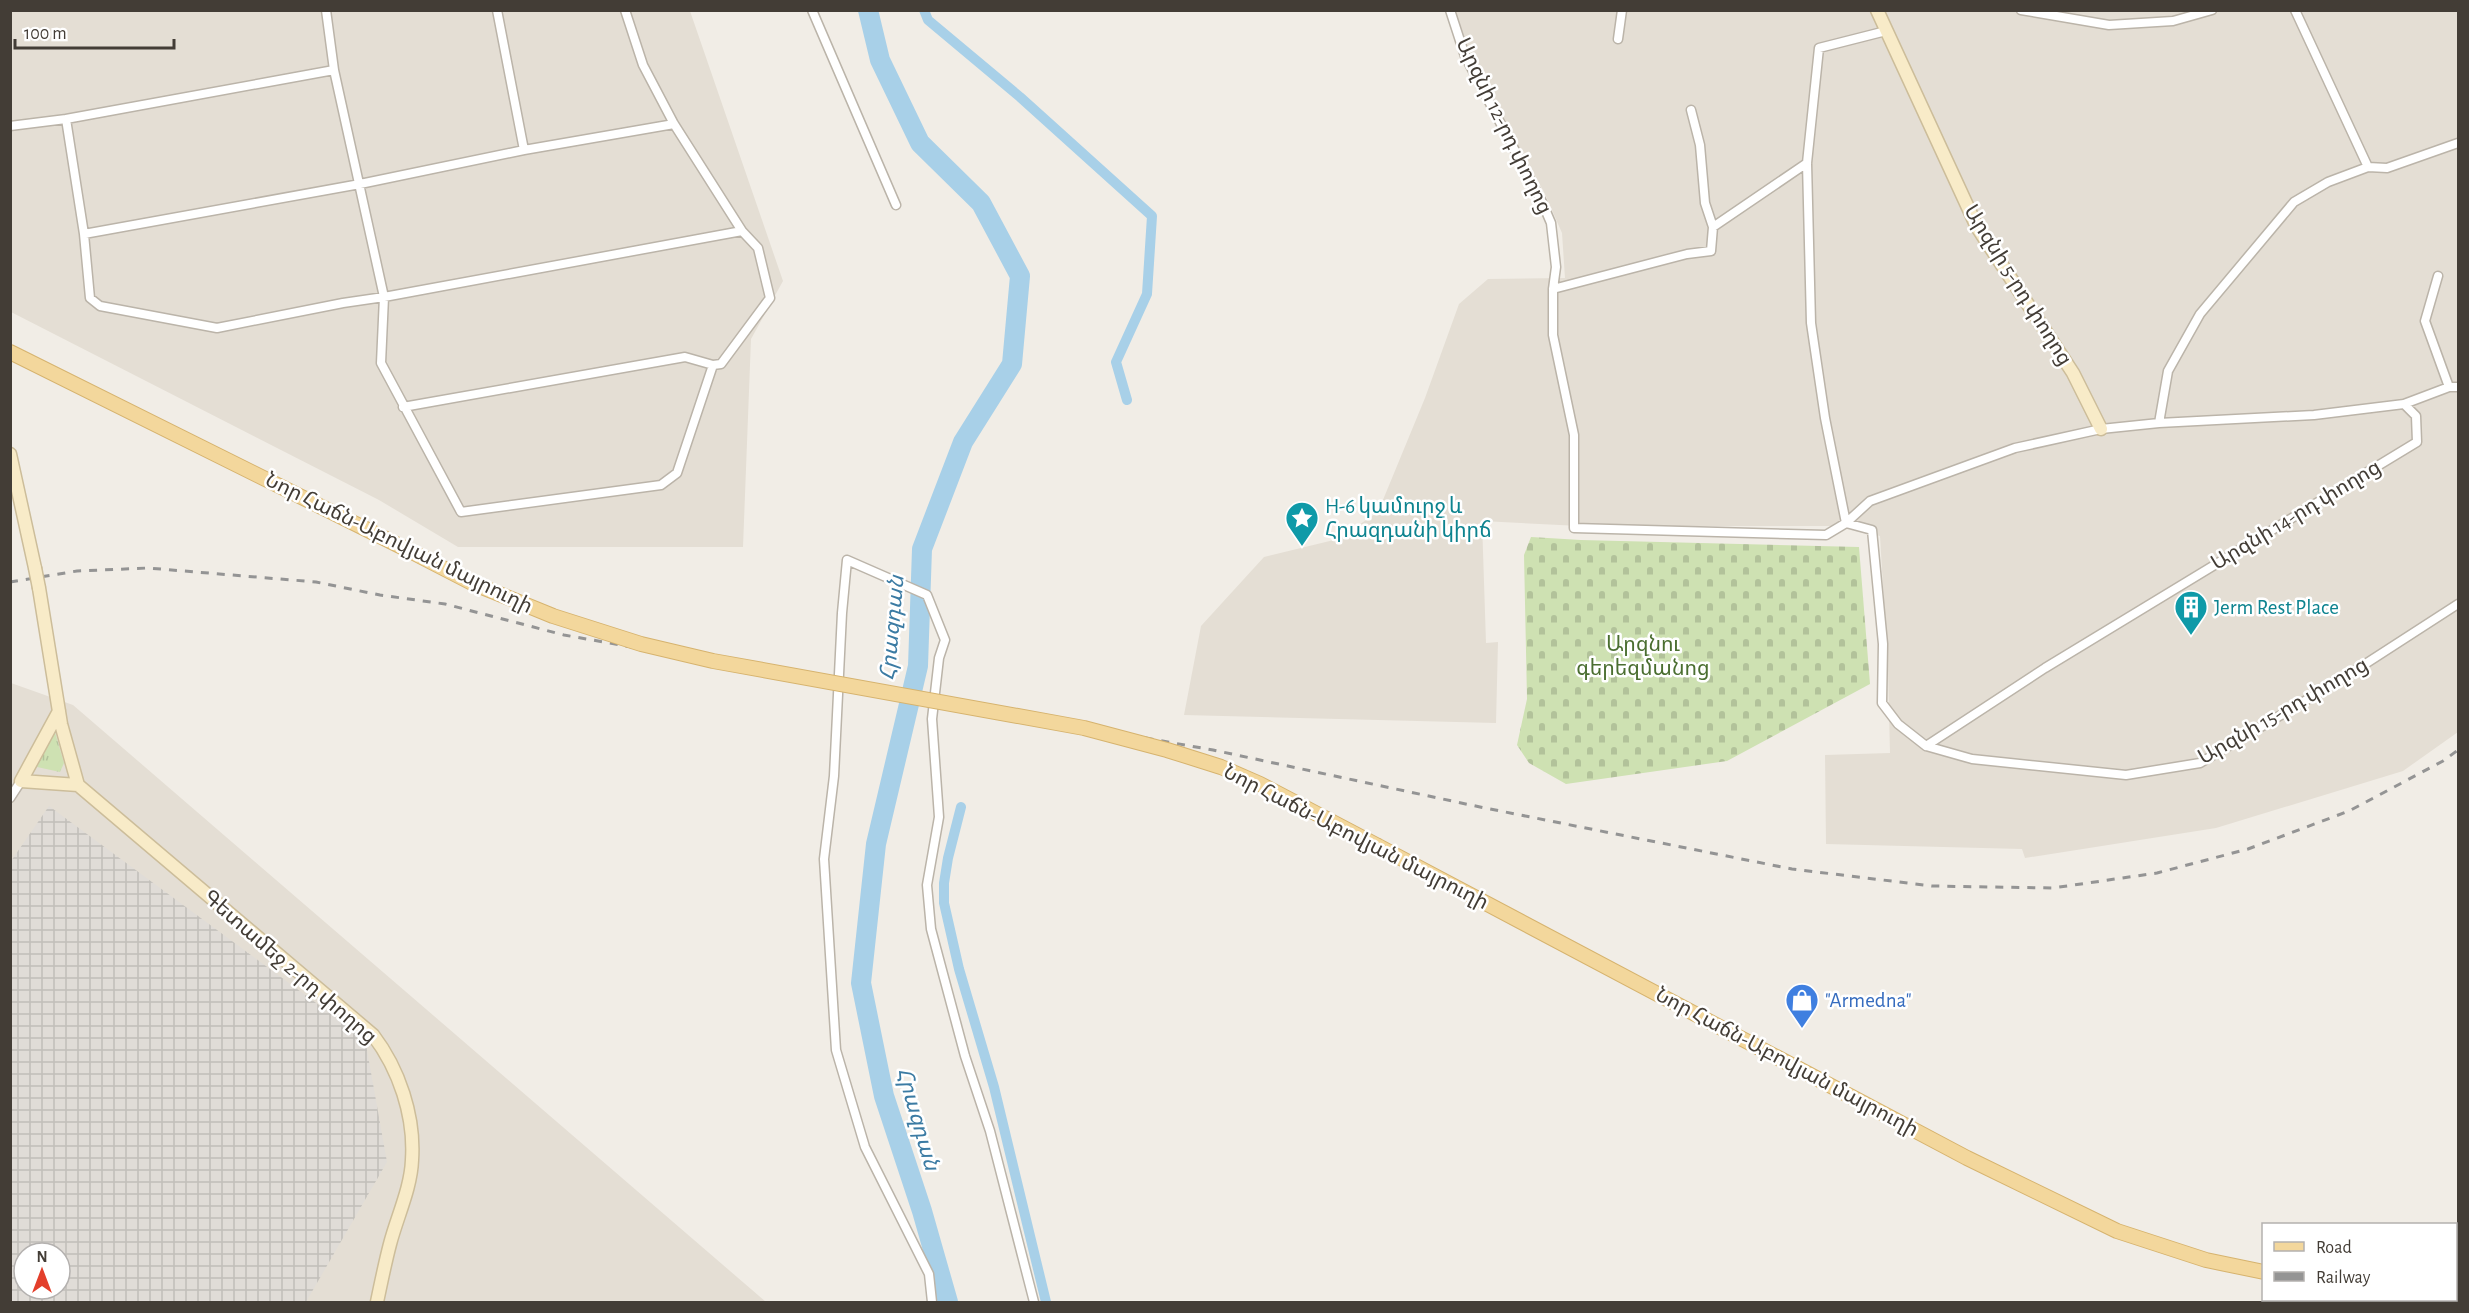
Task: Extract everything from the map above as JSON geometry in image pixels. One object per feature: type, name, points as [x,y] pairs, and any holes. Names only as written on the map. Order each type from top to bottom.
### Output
[{"type":"main road","name":"Նոր Հաճն-Աբովյան մայրուղի","points":[[10,352],[472,583],[553,616],[641,644],[724,663],[1084,728],[1221,767],[1260,784],[1967,1158],[2117,1231],[2206,1260],[2262,1272]]},
{"type":"street","points":[[326,10],[334,70],[384,297],[381,363],[461,512],[662,485],[677,473],[713,365]]},
{"type":"street","points":[[497,10],[524,150]]},
{"type":"street","points":[[403,407],[685,357],[713,365],[721,364],[770,298],[758,248],[742,231],[674,124],[644,65],[625,10]]},
{"type":"street","points":[[812,10],[896,205]]},
{"type":"street","name":"Արզնի 12-րդ փողոց","points":[[1450,10],[1465,57],[1551,223],[1556,267],[1553,289],[1553,335],[1574,435],[1574,528],[1826,535],[1846,523]]},
{"type":"street","points":[[1618,39],[1622,10]]},
{"type":"street","name":"Արզնի 5-րդ փողոց","points":[[1877,10],[1977,227],[2073,373],[2101,429]]},
{"type":"street","points":[[2021,10],[2109,25],[2173,21],[2212,10]]},
{"type":"street","points":[[2295,10],[2368,167]]},
{"type":"street","points":[[1846,523],[1811,323],[1807,164],[1819,48],[1886,31]]},
{"type":"street","points":[[10,126],[66,119],[334,70]]},
{"type":"street","points":[[1553,289],[1687,254],[1711,251],[1713,227],[1705,203],[1700,145],[1691,110]]},
{"type":"street","points":[[66,119],[84,234],[90,298],[100,306],[217,328],[742,231]]},
{"type":"street","points":[[84,234],[360,184],[524,150],[674,124]]},
{"type":"street","points":[[2159,423],[2168,371],[2199,314],[2294,202],[2328,182],[2368,167],[2387,168],[2458,143]]},
{"type":"street","points":[[1713,227],[1807,164]]},
{"type":"street","points":[[1846,523],[1870,501],[2015,448],[2101,429],[2159,423],[2314,415],[2404,404],[2454,387],[2425,321],[2438,276]]},
{"type":"street","name":"Արզնի 14-րդ փողոց","points":[[1926,746],[2045,668],[2417,442],[2416,416],[2404,404]]},
{"type":"street","points":[[10,454],[39,588],[59,711],[78,785],[21,781]]},
{"type":"street","name":"Արզնի 15-րդ փողոց","points":[[1846,523],[1872,530],[1883,644],[1882,703],[1898,724],[1926,746],[1972,759],[2126,775],[2200,764],[2342,679],[2458,604]]},
{"type":"street","points":[[932,1302],[928,1274],[865,1147],[836,1050],[825,859],[834,776],[842,613],[848,560],[927,595],[945,640],[939,658],[932,718],[939,817],[927,885],[931,929],[965,1056],[990,1131],[1034,1302]]},
{"type":"street","points":[[10,798],[59,711]]},
{"type":"street","name":"Գետամեջ 2-րդ փողոց","points":[[78,785],[373,1035],[388,1056],[409,1118],[412,1160],[377,1302]]},
{"type":"shaded area","points":[[10,11],[690,11],[783,281],[751,339],[743,547],[458,547],[379,500],[11,312]]},
{"type":"shaded area","points":[[1453,11],[2458,11],[2458,732],[2403,771],[2216,828],[2025,858],[2022,849],[1826,844],[1825,755],[1890,753],[1888,670],[1880,536],[1838,526],[1580,526],[1482,521],[1486,643],[1498,642],[1496,723],[1184,715],[1201,626],[1264,557],[1338,539],[1378,512],[1425,398],[1459,304],[1488,279],[1565,278],[1562,233],[1545,194],[1469,56]]},
{"type":"shaded area","points":[[11,683],[73,705],[766,1302],[11,1302]]},
{"type":"shaded area","points":[[49,806],[365,1039],[387,1162],[306,1302],[11,1302],[11,861]]},
{"type":"green space","name":"Արզնու գերեզմանոց","points":[[1531,537],[1859,547],[1870,684],[1727,761],[1566,784],[1529,763],[1517,745],[1527,699],[1524,555]]},
{"type":"green space","points":[[54,729],[64,763],[60,772],[37,767]]},
{"type":"waterway","name":"Հրազդան","points":[[868,10],[880,60],[920,143],[981,203],[1020,276],[1012,364],[963,442],[922,549],[918,666],[876,844],[861,983],[884,1096],[922,1211],[948,1302]]},
{"type":"waterway","points":[[924,10],[928,20],[1020,97],[1152,216],[1147,294],[1116,362],[1127,400]]},
{"type":"waterway","points":[[961,807],[948,858],[944,903],[959,969],[994,1087],[1046,1302]]},
{"type":"railway","points":[[10,582],[77,571],[148,568],[316,582],[380,595],[445,604],[564,635],[1213,750],[1480,807],[1792,869],[1932,886],[2053,888],[2157,873],[2248,849],[2349,811],[2443,761],[2458,750]]},
{"type":"place","name":"H-6 կամուրջ և Հրազդանի կիրճ","points":[[1302,547]]},
{"type":"place","name":"Jerm Rest Place","points":[[2191,636]]},
{"type":"place","name":"\"Armedna\"","points":[[1802,1029]]}]
